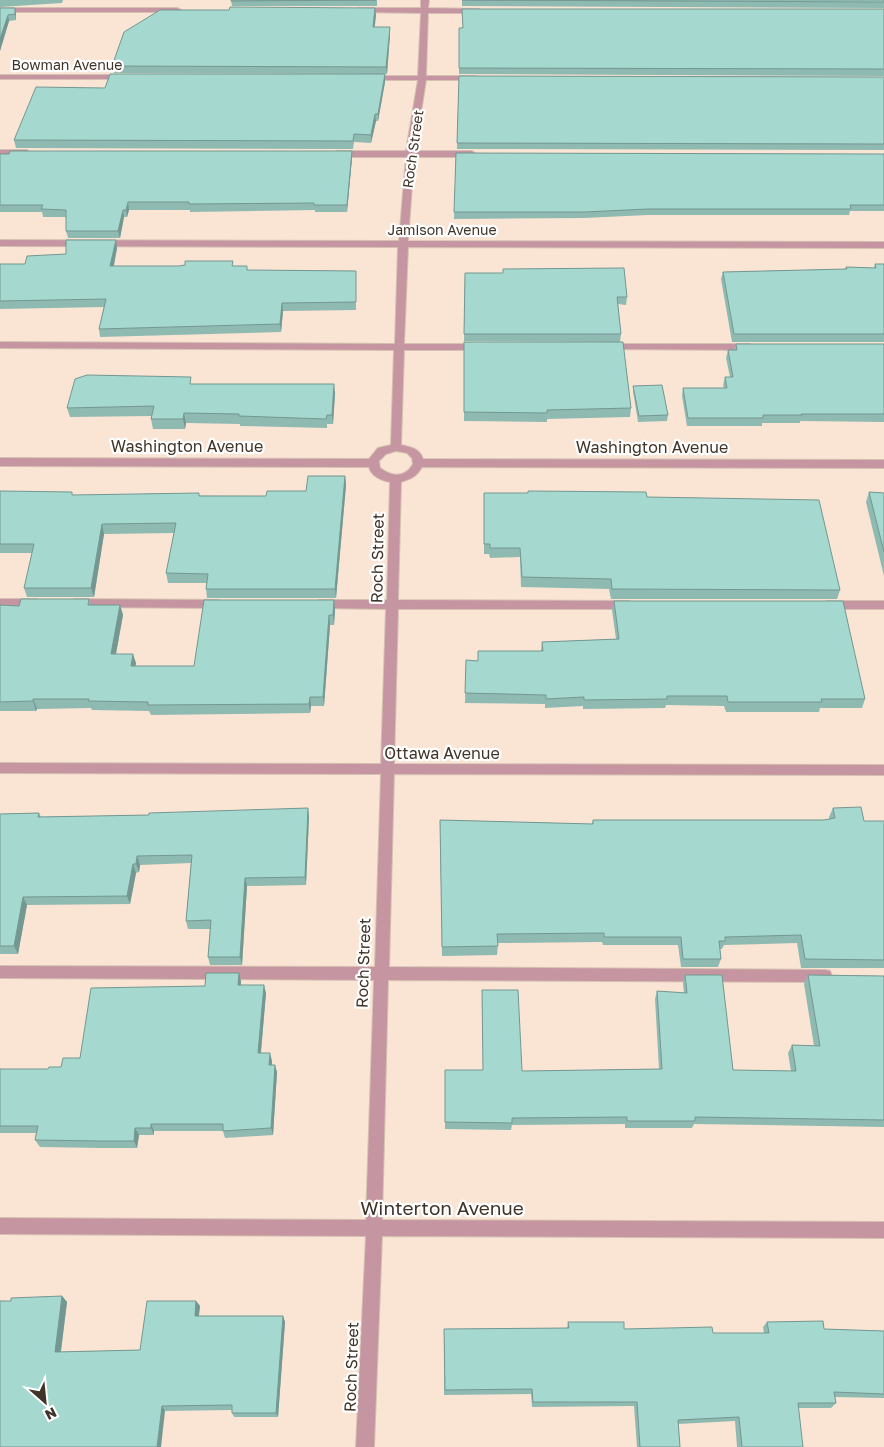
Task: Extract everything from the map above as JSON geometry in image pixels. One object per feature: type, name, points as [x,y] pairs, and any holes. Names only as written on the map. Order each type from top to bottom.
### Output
[{"type":"street","name":"Roch Street","points":[[396,447],[403,244],[410,154],[422,78],[424,0]]},
{"type":"street","points":[[0,10],[187,10]]},
{"type":"street","points":[[354,10],[491,10]]},
{"type":"street","name":"Bowman Avenue","points":[[0,77],[130,77]]},
{"type":"street","points":[[359,78],[480,78]]},
{"type":"street","points":[[0,153],[39,153]]},
{"type":"street","points":[[323,154],[479,154]]},
{"type":"street","name":"Jamison Avenue","points":[[0,243],[884,245]]},
{"type":"street","points":[[0,345],[486,347]]},
{"type":"street","points":[[596,347],[765,347]]},
{"type":"street","points":[[396,447],[411,451],[417,456],[419,463],[414,473],[406,478],[386,477],[378,473],[373,463],[376,456],[382,451],[396,447]]},
{"type":"street","name":"Washington Avenue","points":[[0,462],[373,463]]},
{"type":"street","name":"Washington Avenue","points":[[419,463],[884,464]]},
{"type":"street","name":"Roch Street","points":[[366,1447],[374,1227],[386,769],[394,605],[396,479]]},
{"type":"street","points":[[0,603],[235,604]]},
{"type":"street","points":[[304,604],[639,605]]},
{"type":"street","points":[[815,605],[884,605]]},
{"type":"street","name":"Ottawa Avenue","points":[[0,768],[884,770]]},
{"type":"street","points":[[0,972],[835,976]]},
{"type":"street","name":"Winterton Avenue","points":[[0,1226],[884,1230]]},
{"type":"building","points":[[231,0],[376,0],[231,1]]},
{"type":"building","points":[[462,0],[884,0],[884,2]]},
{"type":"building","points":[[230,7],[375,8],[373,27],[390,27],[386,67],[112,66],[124,32],[160,10],[229,10]]},
{"type":"building","points":[[0,8],[15,8],[15,14],[8,15],[0,39]]},
{"type":"building","points":[[462,9],[884,9],[884,69],[459,68],[459,28],[463,28]]},
{"type":"building","points":[[110,74],[385,74],[378,114],[375,114],[371,135],[354,134],[353,141],[14,140],[36,87],[105,88]]},
{"type":"building","points":[[459,76],[884,77],[884,144],[457,143]]},
{"type":"building","points":[[10,151],[352,151],[347,205],[314,205],[314,203],[189,204],[189,202],[128,202],[126,210],[123,210],[118,231],[66,231],[66,210],[41,209],[43,205],[0,205],[0,154],[9,154]]},
{"type":"building","points":[[456,153],[884,154],[884,205],[850,205],[851,209],[648,209],[585,212],[454,212]]},
{"type":"building","points":[[66,240],[116,240],[110,266],[179,266],[185,265],[185,261],[233,261],[232,266],[247,266],[247,270],[356,271],[356,302],[282,303],[280,324],[99,329],[106,299],[0,301],[0,264],[25,264],[27,256],[66,254]]},
{"type":"building","points":[[875,264],[884,264],[884,334],[734,334],[723,272],[847,269],[846,267],[876,268]]},
{"type":"building","points":[[624,268],[627,297],[617,297],[621,334],[464,334],[465,273],[503,273],[503,269]]},
{"type":"building","points":[[464,342],[623,342],[631,408],[547,410],[547,413],[464,412]]},
{"type":"building","points":[[736,344],[884,344],[884,414],[801,414],[763,415],[763,418],[688,418],[683,388],[727,388],[725,377],[733,377],[728,350],[737,350]]},
{"type":"building","points":[[87,375],[191,377],[190,384],[334,384],[332,415],[327,415],[326,419],[184,413],[183,419],[151,419],[154,406],[67,408],[75,379]]},
{"type":"building","points":[[662,385],[668,415],[639,416],[633,386]]},
{"type":"building","points":[[308,476],[345,476],[335,589],[206,589],[208,574],[166,573],[176,523],[102,524],[91,588],[24,588],[34,544],[0,544],[0,491],[72,492],[72,495],[199,493],[199,496],[266,496],[267,491],[306,491]]},
{"type":"building","points":[[528,491],[646,492],[647,497],[819,500],[840,590],[612,589],[611,579],[522,577],[520,548],[490,548],[490,544],[484,544],[484,493],[528,493]]},
{"type":"building","points":[[869,492],[884,493],[884,552]]},
{"type":"building","points":[[21,599],[89,599],[88,605],[120,605],[111,654],[133,654],[131,666],[194,666],[204,600],[334,600],[333,615],[329,615],[323,697],[310,697],[309,704],[148,705],[148,702],[88,701],[89,699],[33,699],[33,701],[0,702],[0,605],[19,606]]},
{"type":"building","points":[[614,601],[843,601],[865,699],[821,699],[822,702],[728,702],[727,696],[667,696],[667,699],[584,700],[584,697],[546,699],[546,695],[465,693],[466,660],[478,661],[478,651],[543,651],[542,642],[619,639]]},
{"type":"building","points":[[861,807],[864,821],[884,821],[884,960],[805,959],[801,935],[725,937],[725,941],[719,941],[721,959],[683,959],[681,937],[604,937],[604,933],[497,934],[498,946],[442,947],[440,820],[593,824],[593,820],[824,820],[835,818],[833,808]]},
{"type":"building","points":[[308,808],[305,877],[245,878],[240,957],[208,957],[211,920],[186,921],[192,855],[137,856],[136,864],[133,864],[127,896],[23,897],[14,946],[0,946],[0,814],[39,813],[38,817],[149,815],[149,813]]},
{"type":"building","points":[[206,973],[239,973],[238,985],[264,985],[258,1053],[270,1053],[269,1065],[275,1065],[271,1128],[223,1131],[223,1124],[151,1124],[151,1128],[135,1128],[134,1141],[98,1141],[35,1140],[38,1126],[0,1126],[0,1069],[48,1069],[49,1067],[61,1067],[63,1058],[80,1058],[91,988],[205,986]]},
{"type":"building","points":[[685,975],[722,975],[733,1070],[796,1071],[792,1045],[820,1046],[808,975],[884,976],[884,1120],[695,1117],[695,1121],[627,1121],[627,1117],[512,1118],[512,1123],[445,1122],[445,1070],[483,1070],[482,990],[518,990],[522,1071],[662,1069],[657,991],[687,993]]},
{"type":"building","points":[[62,1296],[55,1352],[140,1350],[147,1301],[196,1301],[195,1316],[283,1316],[276,1413],[232,1413],[232,1405],[162,1406],[157,1447],[0,1447],[0,1301],[11,1301],[11,1298]]},
{"type":"building","points":[[823,1321],[824,1329],[884,1331],[884,1394],[834,1392],[836,1403],[798,1403],[803,1447],[742,1447],[739,1417],[678,1420],[680,1447],[640,1447],[637,1402],[533,1402],[532,1389],[445,1390],[444,1329],[569,1328],[568,1322],[624,1322],[624,1329],[712,1327],[713,1333],[769,1333],[767,1322]]}]
